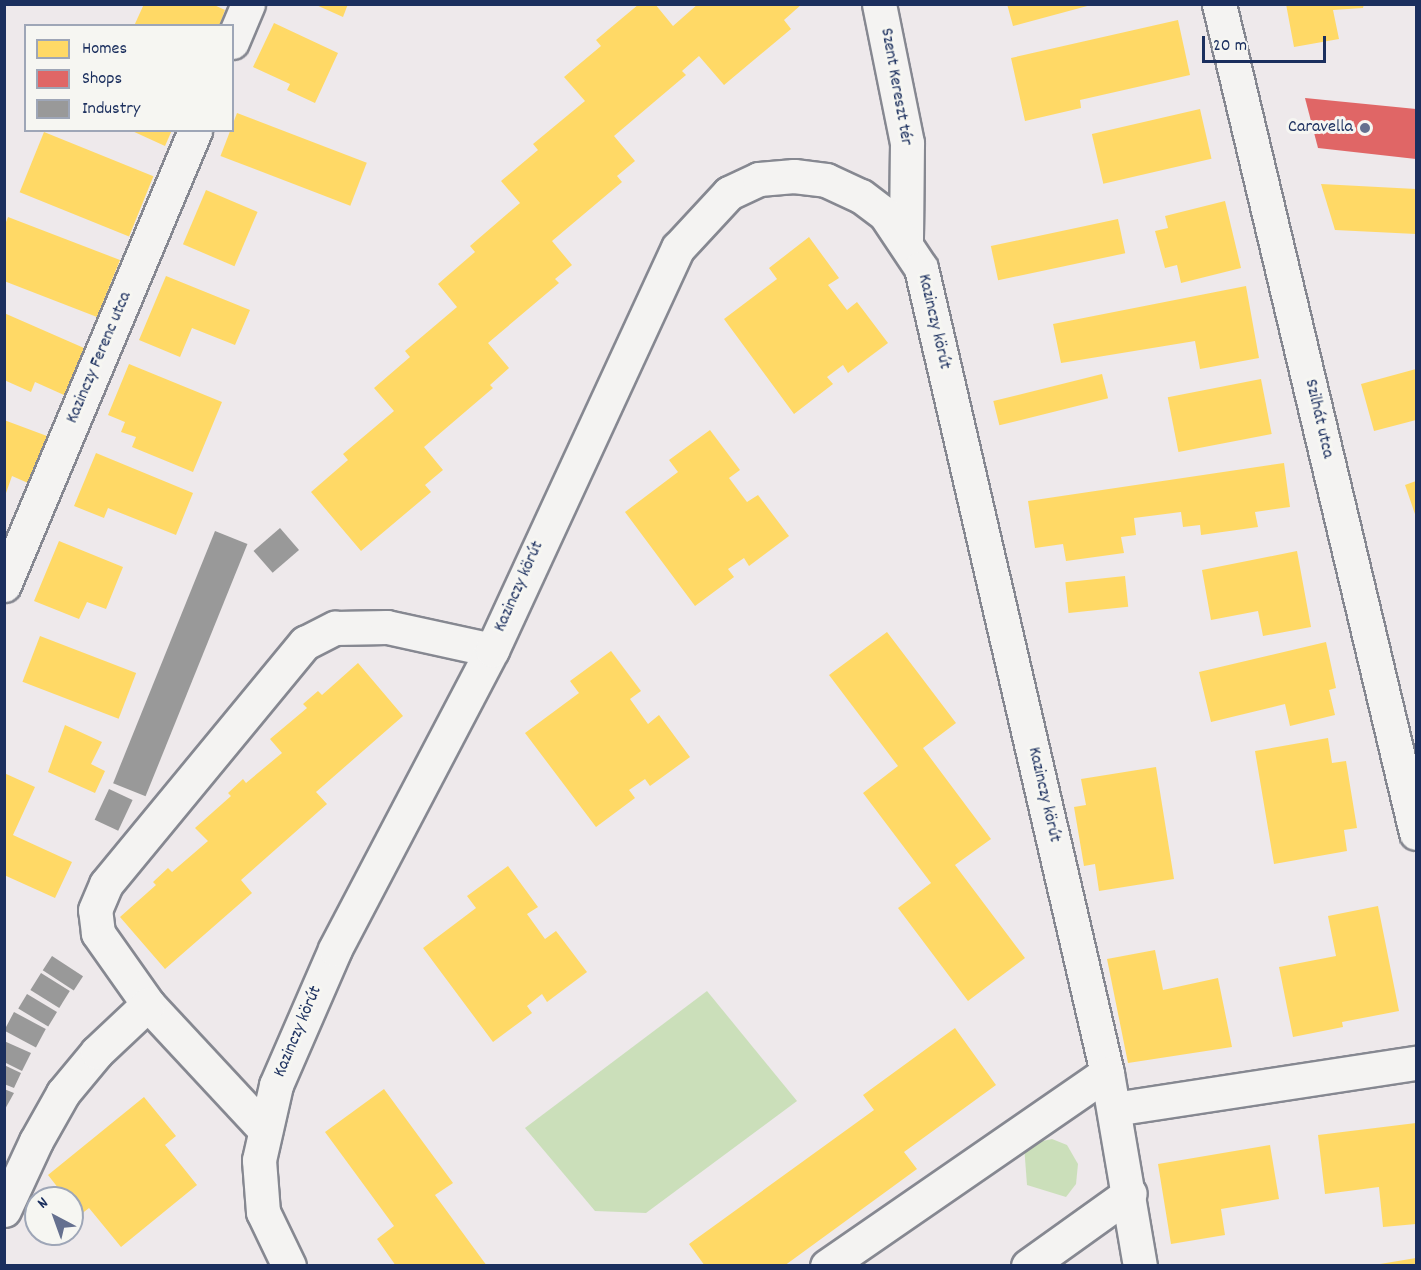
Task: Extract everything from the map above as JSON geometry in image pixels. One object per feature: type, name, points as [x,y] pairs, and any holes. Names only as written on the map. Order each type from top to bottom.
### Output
[{"type":"street","points":[[234,37],[248,4]]},
{"type":"street","name":"Szent Kereszt tér","points":[[879,4],[907,143],[906,242]]},
{"type":"street","name":"Szilhát utca","points":[[1219,4],[1416,833]]},
{"type":"street","name":"Kazinczy Ferenc utca","points":[[4,585],[194,132]]},
{"type":"street","name":"Kazinczy körút","points":[[289,1266],[263,1212],[259,1160],[276,1085],[335,949],[492,650],[678,248],[704,217],[729,193],[759,179],[794,176],[826,180],[861,196],[885,214],[906,242],[921,268],[1107,1073],[1130,1193],[1140,1266]]},
{"type":"street","name":"Kazinczy körút","points":[[265,1130],[148,1004],[98,933],[95,910],[106,885],[305,643],[335,628],[387,627],[492,650]]},
{"type":"street","points":[[4,1210],[63,1093],[97,1052],[148,1004]]},
{"type":"street","points":[[1114,1109],[1416,1063]]},
{"type":"street","points":[[827,1266],[1107,1073]]},
{"type":"street","points":[[1028,1266],[1130,1193]]},
{"type":"green space","points":[[707,991],[797,1101],[646,1213],[595,1211],[525,1128]]},
{"type":"green space","points":[[1052,1139],[1067,1145],[1078,1164],[1076,1184],[1066,1197],[1027,1185],[1024,1145]]},
{"type":"building: Homes","points":[[144,4],[212,4],[225,10],[220,24],[135,24]]},
{"type":"building: Homes","points":[[314,4],[348,4],[343,17]]},
{"type":"building: Homes","points":[[639,4],[655,4],[673,26],[698,4],[802,4],[784,20],[791,29],[724,85],[699,56],[682,71],[686,75],[614,136],[635,161],[617,176],[622,182],[552,241],[572,265],[555,279],[559,283],[488,343],[509,368],[490,385],[493,388],[424,447],[443,470],[425,485],[431,492],[361,551],[311,492],[348,460],[343,454],[394,411],[374,388],[410,357],[405,351],[457,307],[438,284],[475,252],[470,246],[520,203],[501,181],[538,150],[533,144],[585,101],[564,77],[601,46],[596,40]]},
{"type":"building: Homes","points":[[1007,4],[1091,4],[1091,5],[1013,26]]},
{"type":"building: Homes","points":[[1286,4],[1364,4],[1363,8],[1333,10],[1339,39],[1294,47]]},
{"type":"building: Homes","points":[[1178,20],[1190,75],[1080,100],[1081,108],[1025,121],[1011,58]]},
{"type":"building: Homes","points":[[274,23],[338,53],[315,103],[287,90],[290,84],[253,67]]},
{"type":"building: Homes","points":[[1200,109],[1211,159],[1103,184],[1092,134]]},
{"type":"building: Homes","points":[[237,113],[367,163],[350,206],[221,156],[230,132],[234,132]]},
{"type":"building: Homes","points":[[44,132],[153,176],[129,236],[20,192]]},
{"type":"building: Homes","points":[[134,132],[171,132],[165,146]]},
{"type":"building: Homes","points":[[1321,184],[1416,189],[1416,234],[1335,230]]},
{"type":"building: Homes","points":[[206,190],[258,212],[234,266],[183,244]]},
{"type":"building: Homes","points":[[1225,201],[1241,268],[1181,283],[1177,265],[1165,268],[1155,231],[1168,228],[1165,216]]},
{"type":"building: Homes","points":[[8,217],[120,260],[97,317],[4,281],[4,227]]},
{"type":"building: Homes","points":[[1118,219],[1125,253],[998,280],[991,246]]},
{"type":"building: Homes","points":[[809,237],[839,278],[828,285],[847,310],[857,302],[888,343],[848,373],[843,365],[827,377],[833,384],[794,414],[724,319],[777,279],[769,268]]},
{"type":"building: Homes","points":[[166,276],[250,310],[235,345],[192,328],[180,357],[139,340]]},
{"type":"building: Homes","points":[[1246,286],[1259,358],[1200,369],[1195,341],[1061,363],[1053,324]]},
{"type":"building: Homes","points":[[4,313],[84,348],[64,395],[35,382],[31,392],[4,380]]},
{"type":"building: Homes","points":[[129,364],[222,402],[193,472],[132,447],[136,437],[121,432],[125,422],[108,415]]},
{"type":"building: Homes","points":[[1416,369],[1416,420],[1374,431],[1361,384]]},
{"type":"building: Homes","points":[[1102,374],[1108,398],[999,425],[993,401]]},
{"type":"building: Homes","points":[[1261,379],[1272,434],[1178,452],[1168,397]]},
{"type":"building: Homes","points":[[4,420],[47,436],[28,483],[12,476],[5,496]]},
{"type":"building: Homes","points":[[710,430],[740,470],[729,478],[747,502],[758,495],[789,536],[749,566],[744,558],[728,569],[734,577],[695,606],[625,512],[678,472],[669,460]]},
{"type":"building: Homes","points":[[96,453],[193,493],[176,535],[108,508],[104,518],[74,506]]},
{"type":"building: Homes","points":[[1284,463],[1290,507],[1255,512],[1258,527],[1201,535],[1200,525],[1183,527],[1181,512],[1134,518],[1136,535],[1121,537],[1124,553],[1066,561],[1063,544],[1035,548],[1028,501]]},
{"type":"building: Homes","points":[[1416,481],[1416,517],[1405,485]]},
{"type":"building: Homes","points":[[59,541],[123,567],[106,609],[87,602],[79,619],[34,601]]},
{"type":"building: Homes","points":[[1297,551],[1311,627],[1263,636],[1258,611],[1211,620],[1202,570]]},
{"type":"building: Homes","points":[[1125,576],[1128,607],[1069,613],[1065,582]]},
{"type":"building: Homes","points":[[887,632],[956,723],[923,748],[991,839],[955,865],[1025,958],[968,1001],[898,908],[931,883],[863,793],[898,766],[829,675]]},
{"type":"building: Homes","points":[[40,636],[136,673],[119,719],[22,682]]},
{"type":"building: Homes","points":[[1326,642],[1336,688],[1329,690],[1335,715],[1290,726],[1285,704],[1211,722],[1199,672]]},
{"type":"building: Homes","points":[[611,651],[641,691],[630,699],[648,724],[659,715],[690,757],[650,786],[645,779],[629,790],[635,798],[596,827],[525,733],[579,693],[570,681]]},
{"type":"building: Homes","points":[[358,663],[403,716],[316,792],[327,804],[241,880],[252,893],[165,969],[120,917],[156,885],[153,882],[168,868],[172,872],[208,841],[195,828],[231,796],[228,793],[243,779],[246,783],[282,753],[270,739],[307,708],[303,704],[318,691],[322,695]]},
{"type":"building: Homes","points":[[65,725],[102,742],[91,764],[105,771],[95,793],[48,772]]},
{"type":"building: Homes","points":[[1328,738],[1332,763],[1346,761],[1357,828],[1344,830],[1347,851],[1274,864],[1255,751]]},
{"type":"building: Homes","points":[[1156,767],[1174,879],[1099,891],[1095,864],[1084,866],[1074,807],[1086,805],[1081,779]]},
{"type":"building: Homes","points":[[4,773],[35,787],[13,835],[72,862],[55,898],[4,875]]},
{"type":"building: Homes","points":[[508,866],[538,907],[527,914],[545,939],[556,931],[587,972],[547,1002],[542,994],[527,1006],[532,1013],[493,1042],[423,948],[476,908],[467,896]]},
{"type":"building: Homes","points":[[1378,906],[1399,1011],[1342,1022],[1343,1027],[1293,1037],[1279,967],[1336,956],[1328,916]]},
{"type":"building: Homes","points":[[1155,950],[1163,990],[1218,978],[1232,1047],[1128,1063],[1107,959]]},
{"type":"building: Homes","points":[[955,1028],[996,1085],[904,1152],[917,1169],[784,1266],[705,1266],[689,1244],[874,1110],[863,1095]]},
{"type":"building: Homes","points":[[384,1089],[453,1183],[435,1195],[487,1266],[396,1266],[377,1239],[394,1226],[325,1132]]},
{"type":"building: Homes","points":[[144,1097],[176,1136],[165,1145],[197,1185],[121,1247],[89,1208],[84,1212],[84,1186],[57,1186],[48,1175]]},
{"type":"building: Homes","points":[[1416,1123],[1416,1224],[1383,1227],[1379,1187],[1325,1194],[1318,1135]]},
{"type":"building: Homes","points":[[1270,1145],[1279,1199],[1221,1209],[1225,1235],[1171,1244],[1158,1164]]},
{"type":"building: Homes","points":[[1416,1258],[1416,1266],[1380,1266],[1380,1264]]},
{"type":"building: Shops","name":"Caravella","points":[[1305,98],[1416,109],[1416,159],[1318,148]]},
{"type":"building: Industry","points":[[280,528],[299,550],[273,573],[254,551]]},
{"type":"building: Industry","points":[[215,531],[247,544],[146,796],[113,783]]},
{"type":"building: Industry","points":[[109,789],[133,800],[118,831],[95,820]]},
{"type":"building: Industry","points":[[52,956],[83,976],[74,990],[43,970]]},
{"type":"building: Industry","points":[[41,973],[70,991],[59,1008],[30,990]]},
{"type":"building: Industry","points":[[27,994],[57,1012],[48,1027],[18,1009]]},
{"type":"building: Industry","points":[[14,1012],[46,1029],[36,1047],[4,1031]]},
{"type":"building: Industry","points":[[4,1041],[31,1053],[22,1071],[4,1062]]},
{"type":"building: Industry","points":[[4,1065],[21,1073],[14,1088],[4,1084]]},
{"type":"building: Industry","points":[[4,1089],[14,1093],[4,1111]]},
{"type":"place","name":"Caravella","points":[[1365,128]]}]
